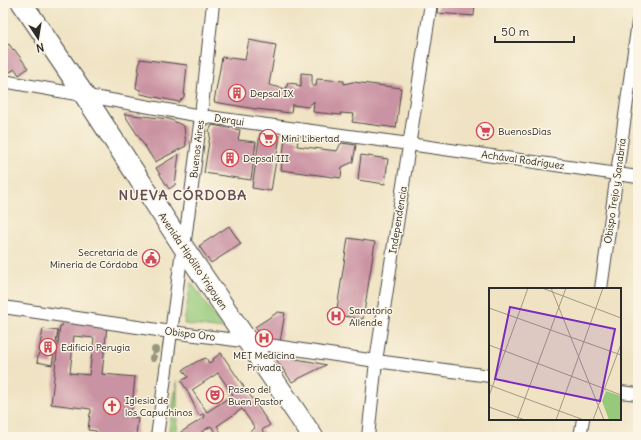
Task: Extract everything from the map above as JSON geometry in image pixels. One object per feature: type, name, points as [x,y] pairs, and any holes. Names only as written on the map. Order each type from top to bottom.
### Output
[{"type":"main road","name":"Avenida Hipólito Yrigoyen","points":[[22,3],[184,248],[313,437]]},
{"type":"street","name":"Buenos Aires","points":[[157,437],[181,258],[184,248],[201,116],[213,3]]},
{"type":"street","name":"Independencia","points":[[368,437],[376,362],[431,3]]},
{"type":"street","name":"Obispo Trejo y Sanabria","points":[[601,288],[638,22]]},
{"type":"street","name":"Derqui","points":[[3,81],[201,116],[409,144]]},
{"type":"street","name":"Achával Rodríguez","points":[[409,144],[638,177]]},
{"type":"street","name":"Obispo Oro","points":[[3,306],[376,362],[489,376]]},
{"type":"street","points":[[621,392],[638,394]]},
{"type":"street","points":[[580,437],[583,420]]},
{"type":"green space","points":[[191,282],[223,329],[184,324]]},
{"type":"green space","points":[[177,380],[177,437],[168,437]]},
{"type":"building","points":[[438,3],[475,3],[474,16],[437,13]]},
{"type":"building","points":[[249,40],[276,45],[269,85],[286,89],[288,83],[297,84],[297,86],[301,87],[301,73],[312,74],[312,86],[316,86],[317,79],[344,81],[344,84],[353,82],[401,88],[396,128],[352,122],[354,114],[340,113],[341,115],[313,112],[314,101],[308,107],[292,105],[291,113],[214,102],[222,57],[245,60]]},
{"type":"building","points":[[9,44],[28,68],[19,75],[15,69],[10,72],[3,63],[3,57],[6,55],[3,48]]},
{"type":"building","points":[[140,59],[187,65],[184,97],[179,102],[141,94],[140,90],[136,88]]},
{"type":"building","points":[[124,114],[169,119],[184,126],[186,146],[155,162]]},
{"type":"building","name":"Depsal III","points":[[212,125],[240,130],[238,140],[256,142],[251,180],[204,173],[210,135],[209,131]]},
{"type":"building","points":[[260,133],[280,136],[271,191],[252,188]]},
{"type":"building","points":[[285,138],[298,140],[297,146],[337,151],[341,143],[356,145],[353,162],[342,167],[341,178],[281,170]]},
{"type":"building","points":[[179,154],[175,185],[169,189],[156,168]]},
{"type":"building","points":[[361,155],[388,159],[385,184],[358,180]]},
{"type":"building","points":[[229,226],[241,244],[211,263],[199,246]]},
{"type":"building","points":[[348,238],[375,242],[363,319],[336,315]]},
{"type":"building","points":[[278,312],[285,313],[280,342],[263,339],[255,327]]},
{"type":"building","points":[[63,321],[107,326],[102,374],[135,377],[131,417],[138,418],[136,435],[129,434],[129,437],[96,437],[96,431],[88,430],[91,409],[51,404],[60,326],[62,326]],"holes":[[[74,336],[94,338],[89,375],[70,373]]]},
{"type":"building","name":"Edificio Perugia","points":[[43,329],[58,331],[52,365],[37,362]]},
{"type":"building","points":[[221,353],[244,387],[240,389],[242,391],[246,389],[270,425],[262,430],[266,437],[242,437],[255,428],[242,409],[217,426],[224,437],[218,437],[211,426],[194,437],[180,437],[178,434],[205,417],[203,414],[199,416],[187,390],[181,381],[188,377],[183,370],[206,358],[209,363],[214,360],[213,359]],"holes":[[[218,373],[233,395],[207,412],[192,390]]]},
{"type":"building","points":[[273,355],[313,362],[326,365],[292,382]]},
{"type":"place","name":"Depsal IX","points":[[237,93]]},
{"type":"place","name":"BuenosDias","points":[[485,131]]},
{"type":"place","name":"Mini Libertad","points":[[268,138]]},
{"type":"place","name":"Depsal III","points":[[230,158]]},
{"type":"place","name":"Secretaría de Minería de Córdoba","points":[[151,258]]},
{"type":"place","name":"Sanatorio Allende","points":[[336,316]]},
{"type":"place","name":"MET Medicina Privada","points":[[264,338]]},
{"type":"place","name":"Edificio Perugia","points":[[48,347]]},
{"type":"place","name":"Paseo del Buen Pastor","points":[[215,395]]},
{"type":"place","name":"Iglesia de los Capuchinos","points":[[112,406]]},
{"type":"district","name":"NUEVA CÓRDOBA","points":[[183,195]]}]
